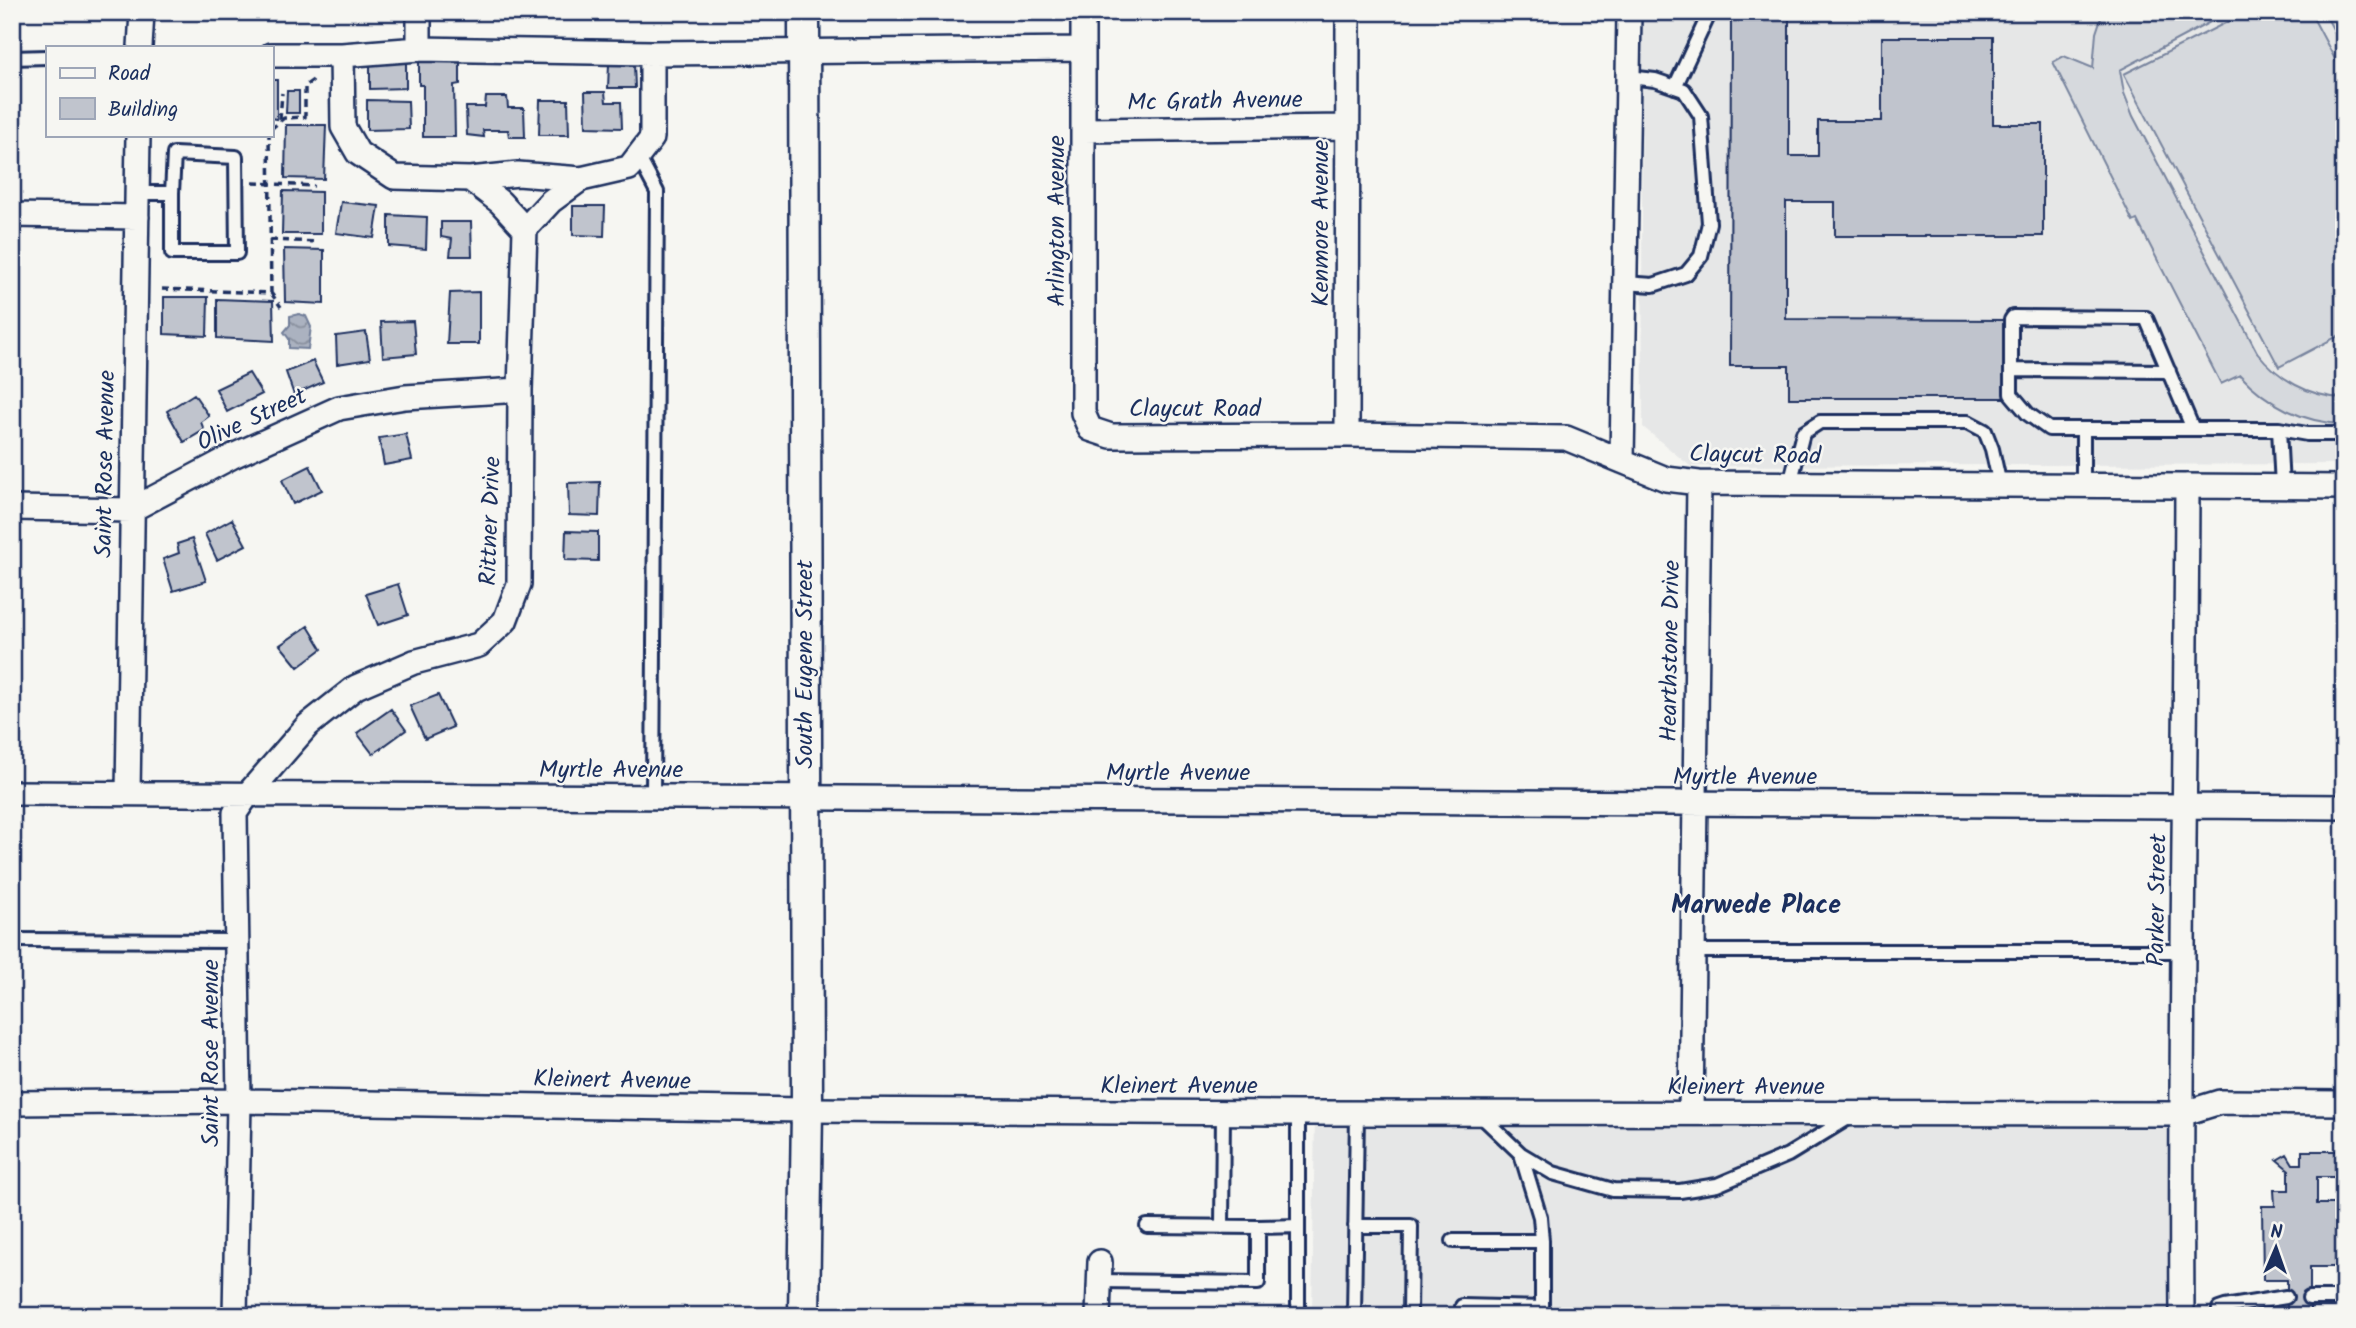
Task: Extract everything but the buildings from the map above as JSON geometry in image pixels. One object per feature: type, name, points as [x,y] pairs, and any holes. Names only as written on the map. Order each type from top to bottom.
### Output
[{"type":"street","points":[[140,46],[142,12]]},
{"type":"street","points":[[419,12],[419,49]]},
{"type":"street","name":"South Eugene Street","points":[[804,12],[807,1110],[804,1316]]},
{"type":"street","name":"Arlington Avenue","points":[[1083,12],[1083,413],[1090,429]]},
{"type":"street","name":"Kenmore Avenue","points":[[1347,435],[1348,12]]},
{"type":"street","points":[[1622,461],[1629,12]]},
{"type":"street","points":[[273,55],[342,55],[419,49],[652,53],[1083,49]]},
{"type":"street","points":[[342,55],[343,127],[358,153],[394,177],[470,179],[518,174],[581,179],[629,168],[652,138],[652,53]]},
{"type":"street","name":"Mc Grath Avenue","points":[[1084,130],[1348,127]]},
{"type":"street","name":"Saint Rose Avenue","points":[[128,793],[138,136]]},
{"type":"street","points":[[470,179],[500,202],[524,229],[551,201],[581,179]]},
{"type":"street","points":[[12,215],[137,217]]},
{"type":"street","name":"Rittner Drive","points":[[248,794],[307,725],[356,687],[414,662],[479,645],[505,621],[519,584],[524,229]]},
{"type":"street","name":"Olive Street","points":[[12,508],[131,510],[233,456],[339,408],[405,397],[520,390]]},
{"type":"street","name":"Claycut Road","points":[[1090,429],[1111,436],[1566,438],[1666,479],[1699,483],[2344,487]]},
{"type":"street","name":"Hearthstone Drive","points":[[1691,1113],[1699,483]]},
{"type":"street","name":"Parker Street","points":[[2182,1316],[2180,1114],[2186,805],[2187,486]]},
{"type":"street","name":"Myrtle Avenue","points":[[12,793],[2344,807]]},
{"type":"street","name":"Saint Rose Avenue","points":[[235,1316],[239,1101],[235,813],[248,794]]},
{"type":"street","name":"Kleinert Avenue","points":[[12,1103],[239,1101],[807,1110],[1857,1114],[2180,1114],[2220,1102],[2344,1103]]},
{"type":"street","points":[[1098,1316],[1100,1272]]},
{"type":"lane","points":[[1675,87],[1710,12]]},
{"type":"lane","points":[[12,58],[46,57]]},
{"type":"lane","points":[[1625,284],[1653,285],[1686,274],[1701,256],[1709,223],[1701,116],[1684,90],[1655,80],[1629,77]]},
{"type":"lane","points":[[173,154],[236,157],[237,253],[172,253],[172,192],[173,154]]},
{"type":"lane","points":[[638,156],[657,192],[653,797]]},
{"type":"lane","points":[[137,193],[172,192]]},
{"type":"lane","points":[[2193,429],[2146,318],[2013,317],[2011,394],[2028,414],[2049,429],[2083,430],[2279,429],[2307,434],[2344,434]]},
{"type":"lane","points":[[2011,370],[2169,370]]},
{"type":"lane","points":[[1790,484],[1803,433],[1820,422],[1968,422],[1985,431],[2000,485]]},
{"type":"lane","points":[[2279,429],[2281,487]]},
{"type":"lane","points":[[2083,430],[2083,485]]},
{"type":"lane","points":[[12,940],[237,942]]},
{"type":"lane","points":[[1693,951],[2183,951]]},
{"type":"lane","points":[[1222,1227],[1223,1113]]},
{"type":"lane","points":[[1298,1113],[1298,1316]]},
{"type":"lane","points":[[1354,1316],[1357,1113]]},
{"type":"lane","points":[[1479,1113],[1521,1154],[1553,1173],[1613,1190],[1680,1191],[1717,1185],[1788,1155],[1857,1114]]},
{"type":"lane","points":[[1462,1306],[1542,1308],[1540,1217],[1521,1154]]},
{"type":"lane","points":[[1147,1226],[1298,1226]]},
{"type":"lane","points":[[1355,1226],[1411,1226],[1410,1316]]},
{"type":"lane","points":[[1100,1272],[1258,1283],[1258,1227]]},
{"type":"lane","points":[[1453,1241],[1542,1241]]},
{"type":"lane","points":[[2218,1316],[2219,1309],[2225,1307],[2286,1297]]},
{"type":"lane","points":[[2309,1298],[2344,1298]]},
{"type":"path","points":[[273,127],[284,118],[305,117],[305,86],[313,80]]},
{"type":"path","points":[[280,121],[282,93]]},
{"type":"path","points":[[270,184],[314,186]]},
{"type":"path","points":[[270,240],[316,242]]},
{"type":"path","points":[[271,293],[281,307]]},
{"type":"shaded area","points":[[1641,12],[2344,12],[2344,464],[1690,466],[1643,427]]},
{"type":"shaded area","points":[[2103,12],[2229,12],[2120,70],[2124,93],[2133,116],[2257,352],[2265,362],[2295,385],[2319,394],[2344,398],[2344,424],[2314,420],[2287,410],[2262,395],[2240,375],[2221,384],[2137,220],[2133,222],[2053,62],[2064,56],[2093,68],[2096,33]]},
{"type":"shaded area","points":[[2247,12],[2310,12],[2344,76],[2344,333],[2279,367],[2124,74]]},
{"type":"shaded area","points":[[2324,12],[2344,12],[2344,50],[2325,14]]},
{"type":"shaded area","points":[[1315,1113],[2181,1114],[2182,1316],[1312,1316]]},
{"type":"water","points":[[290,316],[306,316],[311,327],[308,349],[289,348],[289,339],[284,332],[290,325]]},
{"type":"district","name":"Marwede Place","points":[[1756,906]]}]
